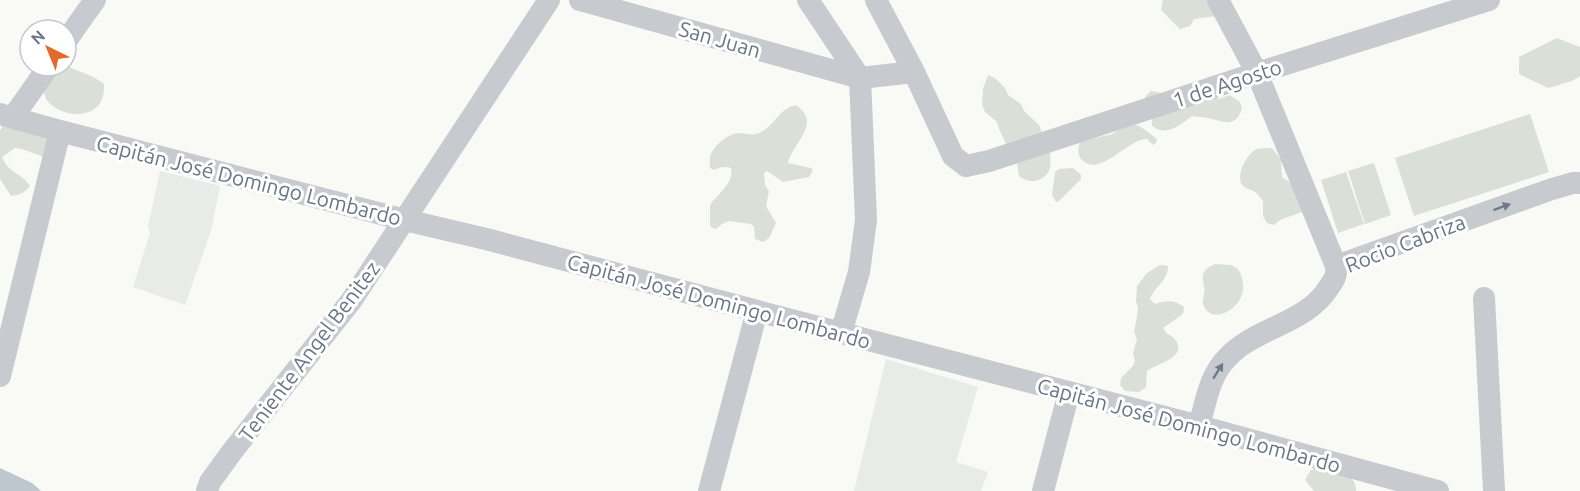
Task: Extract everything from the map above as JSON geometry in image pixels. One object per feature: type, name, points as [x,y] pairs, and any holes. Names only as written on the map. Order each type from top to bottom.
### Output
[{"type":"street","points":[[78,24],[95,0]]},
{"type":"street","name":"Teniente Angel Benitez","points":[[207,491],[210,482],[231,453],[351,301],[549,0]]},
{"type":"street","name":"San Juan","points":[[580,0],[860,78]]},
{"type":"street","points":[[808,0],[860,78],[866,220],[860,272],[841,333]]},
{"type":"street","points":[[860,78],[914,72],[876,0]]},
{"type":"street","points":[[1218,0],[1257,73],[1336,266]]},
{"type":"street","name":"1 de Agosto","points":[[914,72],[953,156],[966,166],[989,161],[1489,0]]},
{"type":"street","points":[[6,116],[39,78]]},
{"type":"street","name":"Capitán José Domingo Lombardo","points":[[6,116],[1199,426],[1372,483],[1438,491]]},
{"type":"street","points":[[0,376],[60,131]]},
{"type":"street","name":"Rocio Cabriza","points":[[1199,426],[1213,376],[1225,359],[1238,346],[1308,310],[1323,298],[1337,274],[1336,266],[1552,189],[1580,183]]},
{"type":"street","points":[[1484,298],[1494,491]]},
{"type":"street","points":[[709,491],[757,311]]},
{"type":"street","points":[[1043,491],[1069,392]]},
{"type":"shaded area","points":[[1163,0],[1214,0],[1216,16],[1194,19],[1190,26],[1180,29],[1161,10]]},
{"type":"shaded area","points":[[1557,38],[1580,47],[1580,76],[1572,81],[1548,88],[1519,74],[1519,57]]},
{"type":"shaded area","points":[[78,70],[104,84],[104,94],[100,103],[95,109],[81,114],[57,109],[46,99],[43,90],[50,78],[78,78]]},
{"type":"shaded area","points":[[988,75],[995,78],[1005,88],[1008,95],[1021,104],[1024,111],[1039,125],[1042,133],[1008,148],[997,122],[985,112],[982,104],[983,89]]},
{"type":"shaded area","points":[[1151,91],[1165,96],[1212,96],[1219,99],[1230,95],[1240,102],[1242,109],[1232,121],[1223,122],[1192,116],[1173,128],[1163,130],[1152,126],[1152,114],[1144,101]]},
{"type":"shaded area","points":[[796,105],[804,112],[807,119],[804,134],[788,163],[813,170],[809,177],[783,182],[767,171],[764,173],[765,185],[769,191],[766,206],[776,223],[769,238],[763,242],[755,239],[754,227],[751,224],[729,221],[716,229],[712,228],[710,205],[728,184],[731,174],[729,167],[714,170],[710,168],[710,157],[713,150],[723,139],[732,134],[760,133],[782,112]]},
{"type":"shaded area","points":[[26,112],[53,146],[44,157],[15,148],[2,157],[8,166],[30,186],[22,193],[11,196],[0,179],[0,131],[5,121]]},
{"type":"shaded area","points":[[1530,114],[1549,172],[1414,216],[1395,158]]},
{"type":"shaded area","points":[[1134,124],[1157,139],[1156,143],[1153,145],[1147,139],[1140,140],[1097,164],[1089,164],[1080,158],[1078,151],[1080,142],[1112,134],[1127,125]]},
{"type":"shaded area","points":[[1272,148],[1281,160],[1282,177],[1293,185],[1305,204],[1302,212],[1280,220],[1274,225],[1267,223],[1263,216],[1261,198],[1256,192],[1243,186],[1240,179],[1246,159],[1253,151]]},
{"type":"shaded area","points":[[1050,152],[1050,167],[1042,179],[1032,181],[1019,176],[1017,163]]},
{"type":"shaded area","points":[[1374,163],[1391,215],[1365,224],[1348,171]]},
{"type":"shaded area","points":[[1073,168],[1081,175],[1081,179],[1056,202],[1052,195],[1055,172],[1059,169]]},
{"type":"shaded area","points":[[160,171],[220,186],[211,231],[185,305],[133,287],[150,233],[148,226]]},
{"type":"shaded area","points":[[1346,172],[1364,224],[1338,233],[1321,180]]},
{"type":"shaded area","points":[[1215,264],[1231,265],[1238,269],[1243,282],[1238,302],[1223,314],[1207,311],[1203,304],[1204,272]]},
{"type":"shaded area","points":[[1160,265],[1168,266],[1167,271],[1164,280],[1150,299],[1155,304],[1170,301],[1184,307],[1183,314],[1163,328],[1176,341],[1177,352],[1169,360],[1147,371],[1146,387],[1139,392],[1125,391],[1120,385],[1121,378],[1135,361],[1133,353],[1137,339],[1134,332],[1138,308],[1137,286],[1147,273]]},
{"type":"shaded area","points":[[886,359],[978,387],[956,462],[988,472],[981,491],[854,491]]},
{"type":"shaded area","points":[[1325,463],[1350,477],[1356,491],[1314,491],[1305,480],[1310,471]]},
{"type":"shaded area","points":[[0,468],[32,483],[41,491],[0,491]]}]
